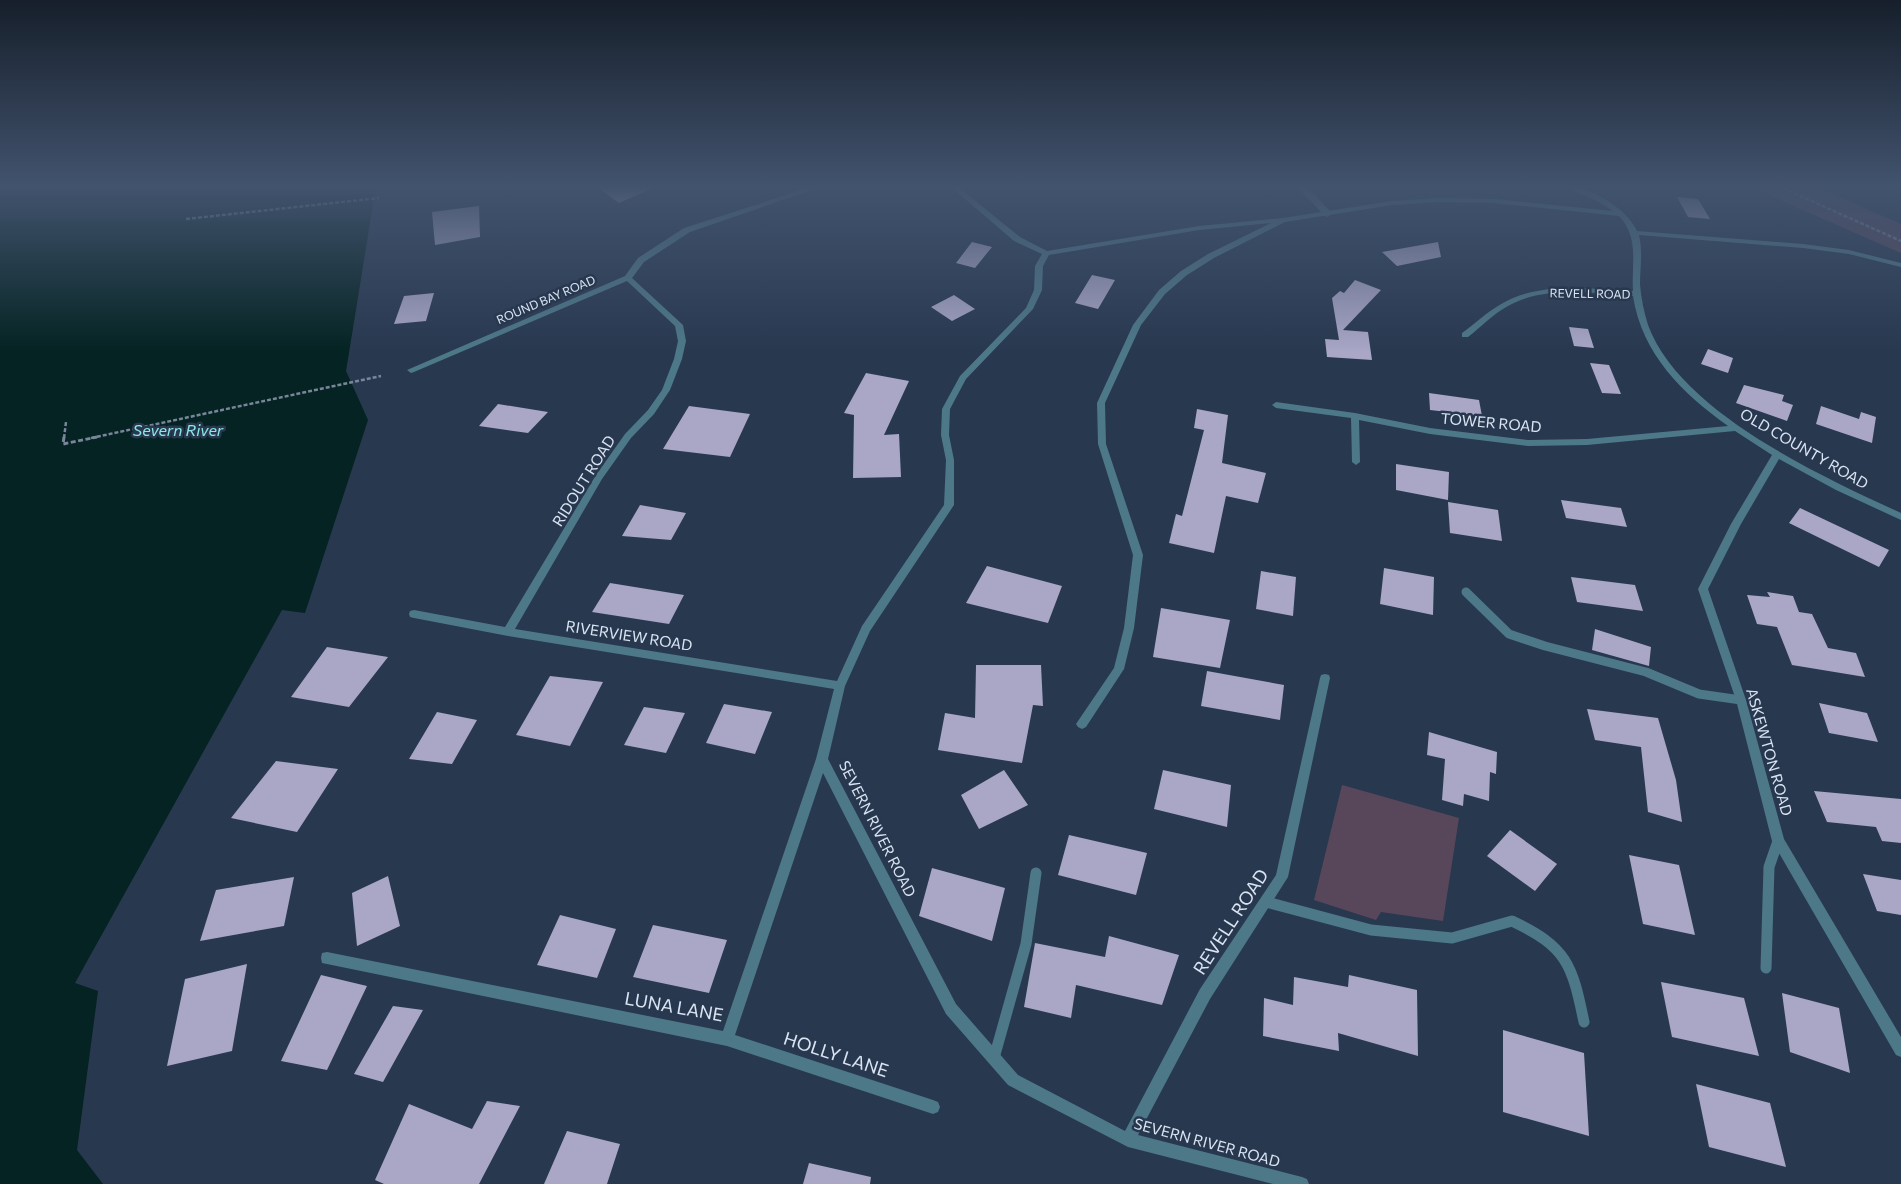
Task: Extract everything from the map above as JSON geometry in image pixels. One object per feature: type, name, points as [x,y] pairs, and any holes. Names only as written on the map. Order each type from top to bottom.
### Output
[{"type":"street","name":"ROUND BAY ROAD","points":[[411,370],[628,278],[641,260],[670,241]]},
{"type":"street","points":[[1022,241],[1046,253],[1118,241]]},
{"type":"street","points":[[1082,724],[1120,669],[1129,628],[1138,555],[1102,444],[1101,403],[1137,325],[1162,292],[1184,273],[1211,256],[1240,241]]},
{"type":"street","name":"OLD COUNTY ROAD","points":[[1637,241],[1637,294],[1646,331],[1666,366],[1705,404],[1735,428],[1778,454],[1901,517]]},
{"type":"street","points":[[1742,241],[1849,252],[1901,265]]},
{"type":"street","name":"SEVERN RIVER ROAD","points":[[1046,253],[1039,266],[1038,290],[1029,309],[963,378],[946,409],[945,435],[950,460],[949,505],[866,629],[840,686],[822,759],[951,1009],[1013,1080],[1128,1140],[1302,1184]]},
{"type":"street","name":"RIDOUT ROAD","points":[[508,632],[599,478],[628,436],[652,412],[666,390],[678,359],[682,341],[679,325],[628,278]]},
{"type":"street","name":"REVELL ROAD","points":[[1465,335],[1511,301],[1537,294],[1576,291],[1637,294]]},
{"type":"street","name":"TOWER ROAD","points":[[1276,405],[1355,416],[1430,431],[1528,443],[1587,442],[1735,428]]},
{"type":"street","points":[[1355,416],[1356,462]]},
{"type":"street","name":"ASKEWTON ROAD","points":[[1778,454],[1736,524],[1703,589],[1742,700],[1778,841],[1901,1050]]},
{"type":"street","name":"RIVERVIEW ROAD","points":[[414,614],[508,632],[840,686]]},
{"type":"street","name":"REVELL ROAD","points":[[1128,1140],[1205,994],[1282,877],[1325,678]]},
{"type":"street","name":"LUNA LANE","points":[[328,958],[727,1039],[822,759]]},
{"type":"street","name":"HOLLY LANE","points":[[727,1039],[933,1107]]},
{"type":"lane","points":[[1466,592],[1509,634],[1545,646],[1577,652],[1618,664],[1698,694],[1742,700]]},
{"type":"lane","points":[[1766,968],[1769,867],[1778,841]]},
{"type":"lane","points":[[994,1058],[1026,946],[1034,907],[1036,873]]},
{"type":"lane","points":[[1266,902],[1371,930],[1452,938],[1512,922],[1532,931],[1555,946],[1568,968],[1578,991],[1584,1022]]},
{"type":"path","points":[[66,422],[63,444],[381,376]]},
{"type":"shaded area","points":[[1874,241],[1901,241],[1901,253]]},
{"type":"shaded area","points":[[1342,785],[1459,818],[1443,921],[1381,912],[1376,920],[1314,900]]},
{"type":"water","name":"Severn River","points":[[0,241],[367,241],[346,371],[368,420],[305,613],[282,610],[75,983],[98,991],[77,1150],[103,1184],[0,1184]]},
{"type":"building","points":[[435,241],[456,241],[435,245]]},
{"type":"building","points":[[972,242],[992,247],[975,268],[956,263]]},
{"type":"building","points":[[1438,242],[1441,257],[1397,266],[1382,252]]},
{"type":"building","points":[[1092,275],[1115,280],[1098,309],[1075,303]]},
{"type":"building","points":[[1355,280],[1381,290],[1343,330],[1368,332],[1372,360],[1327,357],[1325,339],[1339,340],[1332,298],[1340,291],[1344,293]]},
{"type":"building","points":[[434,293],[426,321],[394,324],[404,296]]},
{"type":"building","points":[[954,295],[975,309],[952,321],[931,307]]},
{"type":"building","points":[[1569,327],[1588,329],[1594,348],[1574,346]]},
{"type":"building","points":[[1708,349],[1733,358],[1728,373],[1701,364]]},
{"type":"building","points":[[1590,363],[1609,365],[1621,394],[1602,393]]},
{"type":"building","points":[[866,373],[909,381],[884,435],[899,434],[901,477],[853,478],[854,415],[844,413]]},
{"type":"building","points":[[1744,385],[1784,395],[1782,401],[1793,405],[1787,421],[1736,403]]},
{"type":"building","points":[[1429,393],[1479,400],[1482,416],[1430,410]]},
{"type":"building","points":[[498,404],[548,412],[528,433],[479,426]]},
{"type":"building","points":[[689,406],[750,414],[730,457],[663,449]]},
{"type":"building","points":[[1821,406],[1859,419],[1861,412],[1876,417],[1872,443],[1816,424]]},
{"type":"building","points":[[1197,409],[1228,415],[1222,463],[1266,473],[1258,503],[1226,496],[1214,553],[1169,543],[1176,514],[1182,516],[1204,430],[1194,428]]},
{"type":"building","points":[[1396,464],[1449,472],[1448,500],[1396,490]]},
{"type":"building","points":[[1561,500],[1621,508],[1627,527],[1566,518]]},
{"type":"building","points":[[1448,502],[1498,510],[1502,541],[1450,533]]},
{"type":"building","points":[[640,505],[686,513],[671,540],[622,536]]},
{"type":"building","points":[[1800,508],[1889,550],[1879,567],[1789,523]]},
{"type":"building","points":[[987,566],[1062,586],[1048,623],[966,603]]},
{"type":"building","points":[[1384,568],[1434,577],[1433,615],[1380,604]]},
{"type":"building","points":[[1261,571],[1296,577],[1293,616],[1256,609]]},
{"type":"building","points":[[1571,577],[1635,585],[1643,611],[1577,602]]},
{"type":"building","points":[[610,583],[684,595],[669,624],[592,612]]},
{"type":"building","points":[[1767,592],[1793,596],[1799,612],[1812,614],[1828,648],[1856,653],[1865,677],[1792,665],[1777,627],[1757,624],[1747,595],[1770,597]]},
{"type":"building","points":[[1161,608],[1230,620],[1220,668],[1153,657]]},
{"type":"building","points":[[1595,629],[1651,647],[1649,666],[1592,650]]},
{"type":"building","points":[[327,647],[388,657],[349,707],[291,697]]},
{"type":"building","points":[[976,665],[1041,665],[1043,706],[1033,705],[1022,763],[938,750],[945,713],[975,718]]},
{"type":"building","points":[[1207,671],[1284,685],[1280,720],[1201,706]]},
{"type":"building","points":[[550,676],[603,682],[570,746],[516,735]]},
{"type":"building","points":[[1819,703],[1867,713],[1878,742],[1829,733]]},
{"type":"building","points":[[724,704],[772,712],[755,754],[706,743]]},
{"type":"building","points":[[644,707],[685,713],[666,753],[624,745]]},
{"type":"building","points":[[1587,709],[1658,718],[1676,780],[1682,822],[1648,812],[1641,747],[1595,740]]},
{"type":"building","points":[[437,712],[477,720],[452,764],[409,759]]},
{"type":"building","points":[[1429,732],[1497,752],[1496,774],[1490,772],[1489,801],[1464,794],[1463,806],[1442,800],[1445,759],[1427,755]]},
{"type":"building","points":[[276,761],[338,769],[297,832],[231,818]]},
{"type":"building","points":[[1004,770],[1028,805],[979,829],[961,795]]},
{"type":"building","points":[[1163,770],[1231,785],[1227,827],[1154,809]]},
{"type":"building","points":[[1814,791],[1901,799],[1901,843],[1882,841],[1876,827],[1827,822]]},
{"type":"building","points":[[1510,830],[1557,864],[1535,891],[1487,856]]},
{"type":"building","points":[[1069,835],[1147,853],[1136,895],[1058,875]]},
{"type":"building","points":[[1629,855],[1679,865],[1695,935],[1643,924]]},
{"type":"building","points":[[932,868],[1005,888],[992,941],[919,916]]},
{"type":"building","points":[[1863,874],[1901,880],[1901,915],[1877,911]]},
{"type":"building","points":[[388,876],[400,926],[357,946],[352,893]]},
{"type":"building","points":[[294,877],[284,926],[200,941],[216,890]]},
{"type":"building","points":[[560,915],[616,929],[597,978],[537,965]]},
{"type":"building","points":[[653,925],[727,940],[709,993],[633,977]]},
{"type":"building","points":[[1109,936],[1179,955],[1162,1005],[1076,985],[1071,1018],[1024,1007],[1035,943],[1105,957]]},
{"type":"building","points":[[247,964],[232,1051],[167,1066],[185,979]]},
{"type":"building","points":[[321,975],[367,986],[327,1070],[281,1061]]},
{"type":"building","points":[[1349,975],[1417,990],[1418,1056],[1338,1033],[1339,1051],[1263,1036],[1264,998],[1293,1005],[1294,977],[1348,987]]},
{"type":"building","points":[[1661,982],[1744,998],[1759,1056],[1672,1037]]},
{"type":"building","points":[[1782,993],[1839,1008],[1850,1073],[1790,1052]]},
{"type":"building","points":[[393,1006],[423,1010],[383,1082],[354,1074]]},
{"type":"building","points":[[1503,1030],[1584,1053],[1589,1136],[1503,1112]]},
{"type":"building","points":[[1696,1084],[1770,1103],[1786,1167],[1709,1147]]},
{"type":"building","points":[[487,1101],[520,1106],[479,1184],[384,1184],[375,1180],[409,1104],[472,1129]]},
{"type":"building","points":[[567,1131],[620,1144],[607,1184],[544,1184]]},
{"type":"building","points":[[809,1163],[871,1177],[870,1184],[803,1184]]}]
